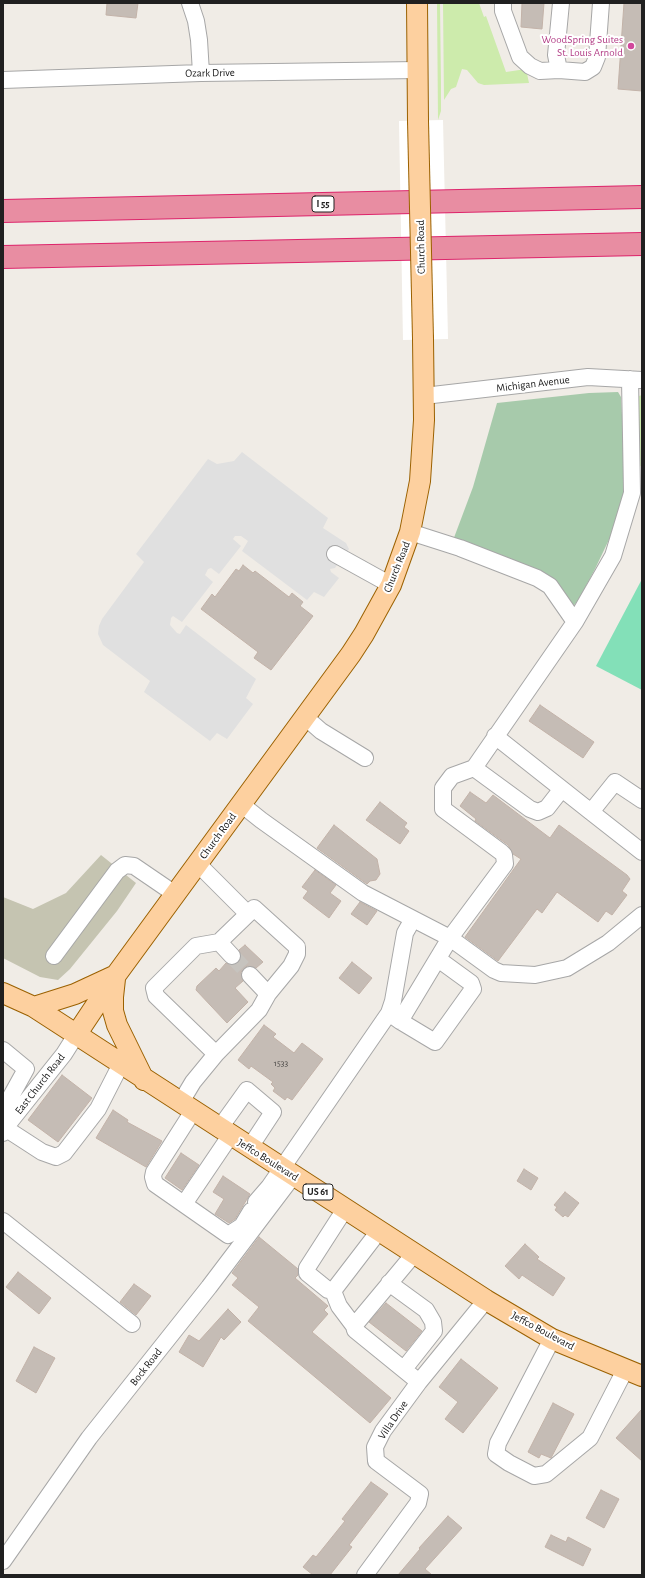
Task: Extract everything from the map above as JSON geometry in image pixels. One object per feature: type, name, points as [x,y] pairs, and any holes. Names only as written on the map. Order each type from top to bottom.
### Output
[{"type":"highway","name":"I 55","points":[[3,211],[642,198]]},
{"type":"highway","points":[[3,257],[642,244]]},
{"type":"main road","name":"Church Road","points":[[76,1035],[116,975],[364,634],[391,585],[410,532],[420,481],[424,396],[417,3]]},
{"type":"main road","points":[[34,1007],[75,994],[116,975]]},
{"type":"main road","points":[[116,975],[113,1011],[117,1026],[144,1080]]},
{"type":"main road","name":"Jeffco Boulevard","points":[[3,993],[34,1007],[224,1132],[250,1147],[486,1300],[552,1339],[634,1373]]},
{"type":"street","points":[[190,3],[196,21],[199,40],[201,73]]},
{"type":"street","points":[[503,3],[503,11],[520,57],[530,66],[540,70],[585,72],[593,67],[597,57],[600,3]]},
{"type":"street","points":[[559,70],[556,55],[561,3]]},
{"type":"street","name":"Ozark Drive","points":[[3,80],[201,73],[418,70]]},
{"type":"street","name":"Michigan Avenue","points":[[424,396],[588,377],[636,379]]},
{"type":"street","points":[[216,1054],[156,996],[154,988],[196,946],[219,942],[254,908],[297,947],[297,954],[291,966],[268,994],[258,1010],[216,1054],[193,1082],[187,1107],[154,1172],[153,1177],[155,1184],[228,1235],[242,1226],[253,1207],[288,1172],[394,1017],[438,959],[450,938],[505,864],[504,855],[501,852],[443,809],[443,788],[452,776],[474,768],[575,622],[613,556],[632,493],[636,379]]},
{"type":"street","points":[[410,532],[460,548],[536,578],[550,586],[575,622]]},
{"type":"street","points":[[335,554],[391,585]]},
{"type":"street","points":[[305,717],[322,731],[365,758]]},
{"type":"street","points":[[495,736],[561,790],[642,852]]},
{"type":"street","points":[[474,768],[530,809],[538,812],[547,808],[561,790]]},
{"type":"street","points":[[591,812],[615,782],[642,800]]},
{"type":"street","points":[[241,804],[363,893],[450,938],[494,970],[501,973],[520,976],[548,974],[567,968],[608,943],[642,915]]},
{"type":"street","points":[[198,864],[248,914]]},
{"type":"street","points":[[54,956],[117,871],[125,865],[134,866],[175,894]]},
{"type":"street","points":[[394,1017],[393,1001],[405,933],[413,919]]},
{"type":"street","points":[[219,942],[232,956]]},
{"type":"street","points":[[394,1017],[435,1042],[473,988],[471,983],[438,959]]},
{"type":"street","points":[[250,975],[268,994]]},
{"type":"street","name":"East Church Road","points":[[4,1130],[64,1054],[76,1035]]},
{"type":"street","points":[[3,1050],[26,1069],[4,1109],[4,1130],[42,1152],[56,1157],[64,1153],[98,1109],[121,1064]]},
{"type":"street","points":[[184,1204],[247,1090],[273,1112],[250,1147]]},
{"type":"street","name":"Bock Road","points":[[3,1561],[89,1438],[210,1288],[288,1172]]},
{"type":"street","points":[[333,1291],[328,1290],[307,1273],[307,1268],[345,1209]]},
{"type":"street","points":[[3,1221],[132,1324]]},
{"type":"street","points":[[333,1291],[379,1231]]},
{"type":"street","points":[[354,1326],[414,1254]]},
{"type":"street","points":[[389,1283],[426,1310],[433,1322],[434,1331],[404,1369]]},
{"type":"street","points":[[333,1291],[339,1306],[354,1326],[355,1330],[419,1382]]},
{"type":"street","name":"Villa Drive","points":[[364,1575],[418,1503],[420,1494],[376,1461],[375,1447],[383,1432],[419,1382],[486,1300]]},
{"type":"street","points":[[552,1339],[498,1443],[496,1454],[509,1463],[534,1476],[546,1474],[590,1438],[634,1373]]},
{"type":"shaded area","points":[[242,452],[328,518],[323,528],[346,543],[349,549],[335,568],[330,569],[331,572],[339,578],[324,597],[314,592],[307,600],[242,551],[248,541],[241,536],[235,536],[233,539],[241,546],[219,574],[211,568],[208,569],[205,575],[213,582],[182,622],[173,616],[171,618],[170,625],[177,633],[180,634],[186,625],[256,679],[246,698],[253,704],[227,739],[217,733],[210,741],[144,692],[150,681],[103,645],[98,634],[102,619],[144,562],[136,554],[208,459],[217,464],[234,461]]},
{"type":"shaded area","points":[[101,855],[136,883],[117,911],[70,969],[58,980],[40,977],[3,958],[3,897],[33,909],[66,893]]},
{"type":"green space","points":[[437,3],[440,3],[441,83],[441,111],[438,120]]},
{"type":"green space","points":[[443,3],[479,3],[484,17],[486,16],[506,72],[526,69],[529,83],[484,85],[478,83],[467,70],[462,69],[456,87],[451,89],[444,100]]},
{"type":"green space","points":[[618,392],[621,397],[626,488],[615,527],[595,569],[579,599],[572,608],[561,594],[452,543],[473,487],[497,403],[589,393]]},
{"type":"green space","points":[[642,395],[642,465],[639,467],[637,401],[639,396]]},
{"type":"green space","points":[[642,579],[642,690],[596,666]]},
{"type":"pier","points":[[443,120],[448,339],[403,340],[399,121]]},
{"type":"building","points":[[107,3],[138,3],[136,18],[106,15]]},
{"type":"building","points":[[522,3],[544,3],[542,29],[521,27]]},
{"type":"building","name":"WoodSpring Suites St. Louis Arnold","points":[[624,3],[642,3],[642,91],[618,89]]},
{"type":"building","points":[[243,565],[253,573],[255,571],[289,597],[292,593],[303,602],[300,606],[313,616],[271,670],[254,658],[258,652],[201,609],[212,594],[215,597],[236,569],[239,571]]},
{"type":"building","points":[[540,705],[594,742],[583,758],[529,721]]},
{"type":"building","points":[[470,792],[486,803],[493,795],[550,838],[559,825],[627,875],[630,879],[622,891],[627,895],[612,915],[606,911],[598,922],[557,892],[542,913],[537,909],[498,961],[465,937],[521,859],[513,854],[508,845],[475,821],[476,819],[460,806]]},
{"type":"building","points":[[380,802],[407,823],[404,827],[409,831],[400,844],[366,820]]},
{"type":"building","points":[[334,825],[377,859],[380,874],[376,880],[370,881],[367,884],[317,848]]},
{"type":"building","points":[[315,870],[336,885],[330,893],[341,901],[329,918],[303,898],[308,891],[302,887]]},
{"type":"building","points":[[360,902],[377,911],[367,925],[351,914]]},
{"type":"building","points":[[245,945],[263,962],[256,968],[247,966],[241,972],[243,981],[235,988],[248,1002],[227,1023],[196,990],[197,986],[216,968],[219,971],[226,963],[234,965],[238,963],[241,958],[239,950]]},
{"type":"building","points":[[352,962],[372,978],[359,994],[339,978]]},
{"type":"building","points":[[264,1025],[276,1034],[273,1037],[294,1053],[302,1043],[323,1059],[292,1100],[287,1097],[285,1100],[273,1091],[275,1088],[271,1084],[273,1082],[251,1066],[249,1069],[238,1060]]},
{"type":"building","points":[[62,1075],[92,1098],[58,1142],[28,1120]]},
{"type":"building","points":[[113,1110],[128,1120],[127,1122],[162,1141],[146,1167],[96,1138]]},
{"type":"building","points":[[181,1153],[199,1165],[182,1190],[165,1178]]},
{"type":"building","points":[[524,1169],[538,1178],[531,1190],[517,1181]]},
{"type":"building","points":[[223,1176],[250,1194],[235,1219],[229,1223],[215,1214],[224,1199],[213,1192]]},
{"type":"building","points":[[565,1192],[579,1203],[568,1217],[565,1215],[563,1217],[555,1210],[557,1207],[554,1205]]},
{"type":"building","points":[[259,1237],[298,1269],[298,1275],[295,1278],[328,1306],[324,1310],[328,1314],[312,1332],[391,1398],[370,1423],[248,1321],[259,1307],[232,1285],[238,1278],[232,1273]]},
{"type":"building","points":[[525,1244],[539,1257],[537,1259],[565,1278],[553,1296],[522,1275],[519,1279],[505,1266]]},
{"type":"building","points":[[18,1272],[51,1298],[39,1314],[6,1287]]},
{"type":"building","points":[[134,1284],[151,1296],[136,1315],[120,1302]]},
{"type":"building","points":[[386,1303],[422,1331],[406,1351],[369,1322]]},
{"type":"building","points":[[228,1309],[241,1322],[224,1340],[221,1337],[203,1367],[179,1352],[189,1335],[199,1341]]},
{"type":"building","points":[[34,1347],[55,1358],[36,1393],[16,1381]]},
{"type":"building","points":[[461,1359],[498,1388],[463,1433],[445,1419],[458,1402],[439,1387]]},
{"type":"building","points":[[553,1403],[574,1414],[551,1458],[541,1454],[539,1458],[528,1452]]},
{"type":"building","points":[[642,1409],[642,1461],[616,1438]]},
{"type":"building","points":[[371,1482],[388,1494],[349,1545],[352,1547],[330,1575],[313,1575],[303,1567],[313,1555],[316,1557],[345,1521],[342,1519]]},
{"type":"building","points":[[601,1490],[619,1499],[604,1528],[586,1518]]},
{"type":"building","points":[[448,1516],[462,1528],[425,1569],[432,1575],[398,1575],[420,1549],[419,1548]]},
{"type":"building","points":[[551,1535],[566,1542],[568,1537],[591,1549],[583,1566],[545,1547]]},
{"type":"tunnel","points":[[232,956],[250,975]]},
{"type":"place","name":"WoodSpring Suites St. Louis Arnold","points":[[631,46]]}]
